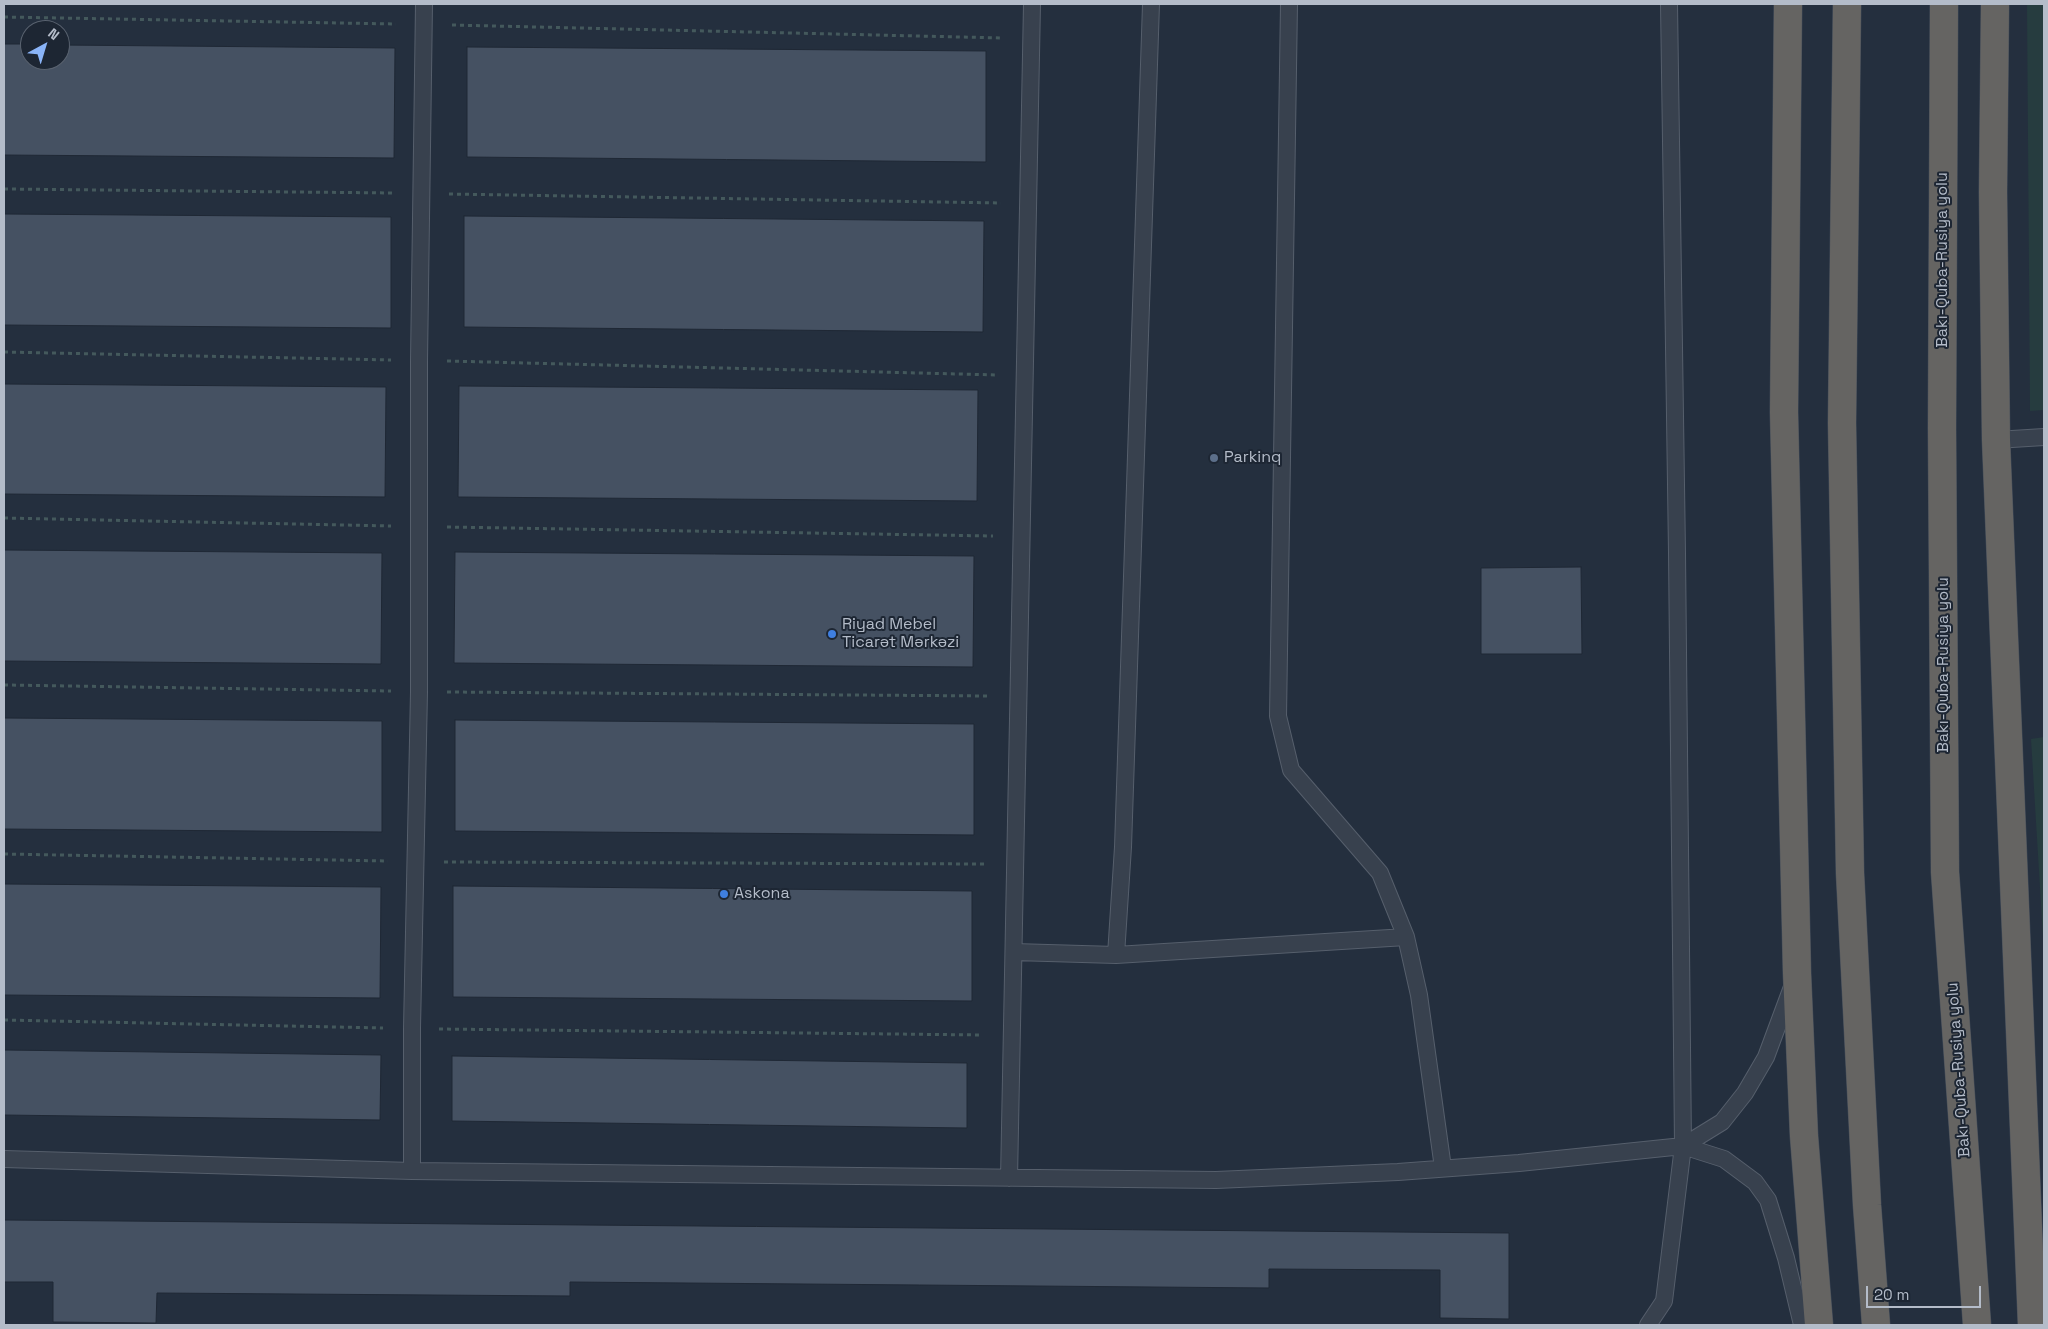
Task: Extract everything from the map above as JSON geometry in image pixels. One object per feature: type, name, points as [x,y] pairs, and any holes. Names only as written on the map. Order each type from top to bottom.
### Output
[{"type":"highway","points":[[1788,4],[1784,412],[1797,973],[1804,1136],[1819,1325]]},
{"type":"highway","points":[[1847,4],[1842,423],[1850,872],[1867,1206],[1876,1325]]},
{"type":"highway","name":"Bakı-Quba-Rusiya yolu","points":[[1944,4],[1942,428],[1945,872],[1978,1325]]},
{"type":"highway","points":[[1995,4],[1996,440],[2032,1325]]},
{"type":"lane","points":[[412,1171],[412,1028],[419,692],[419,361],[423,194],[424,4]]},
{"type":"lane","points":[[1009,1178],[1032,4]]},
{"type":"lane","points":[[1116,955],[1124,837],[1151,4]]},
{"type":"lane","points":[[1288,4],[1278,716],[1291,770],[1380,873],[1406,937],[1419,995],[1443,1168]]},
{"type":"lane","points":[[1648,1325],[1664,1300],[1683,1146],[1677,534],[1669,4]]},
{"type":"lane","points":[[1996,440],[2044,438]]},
{"type":"lane","points":[[1014,952],[1116,955],[1406,937]]},
{"type":"lane","points":[[1683,1146],[1722,1122],[1749,1087],[1766,1057],[1797,973]]},
{"type":"lane","points":[[4,1159],[412,1171],[1216,1180],[1519,1163],[1683,1146],[1724,1159],[1754,1182],[1768,1200],[1786,1258],[1802,1325]]},
{"type":"path","points":[[4,17],[424,24],[1032,38]]},
{"type":"path","points":[[4,189],[1029,204]]},
{"type":"path","points":[[4,352],[1025,376]]},
{"type":"path","points":[[4,518],[419,527],[1023,536]]},
{"type":"path","points":[[4,685],[419,692],[1019,696]]},
{"type":"path","points":[[4,854],[416,862],[1016,864]]},
{"type":"path","points":[[4,1020],[412,1028],[1012,1035]]},
{"type":"green space","points":[[2027,4],[2044,4],[2044,410],[2030,411]]},
{"type":"green space","points":[[2044,737],[2044,954],[2031,739]]},
{"type":"building","points":[[4,44],[20,44],[20,70],[70,70],[70,45],[395,48],[394,158],[4,155]]},
{"type":"building","points":[[467,47],[986,51],[986,162],[467,157]]},
{"type":"building","points":[[4,214],[391,217],[391,328],[4,325]]},
{"type":"building","points":[[464,216],[984,221],[983,332],[464,327]]},
{"type":"building","points":[[4,384],[386,387],[385,497],[4,494]]},
{"type":"building","points":[[459,386],[978,390],[977,501],[458,497]]},
{"type":"building","points":[[4,550],[382,553],[381,664],[4,661]]},
{"type":"building","points":[[455,552],[974,556],[973,667],[454,663]]},
{"type":"building","points":[[1581,567],[1582,654],[1481,654],[1481,568]]},
{"type":"building","points":[[4,718],[382,721],[382,832],[4,829]]},
{"type":"building","points":[[455,720],[974,724],[974,835],[455,831]]},
{"type":"building","points":[[4,884],[381,887],[380,998],[4,995]]},
{"type":"building","points":[[453,886],[972,891],[972,1001],[453,997]]},
{"type":"building","points":[[4,1050],[381,1055],[380,1120],[4,1115]]},
{"type":"building","points":[[452,1056],[967,1063],[967,1128],[452,1121]]},
{"type":"building","points":[[4,1220],[1509,1233],[1509,1319],[1440,1318],[1440,1270],[1269,1269],[1269,1288],[570,1282],[570,1296],[157,1293],[156,1323],[53,1322],[53,1282],[4,1282]]},
{"type":"place","name":"Parkinq","points":[[1214,458]]},
{"type":"place","name":"Riyad Mebel Ticarət Mərkəzi","points":[[832,634]]},
{"type":"place","name":"Askona","points":[[724,894]]}]
